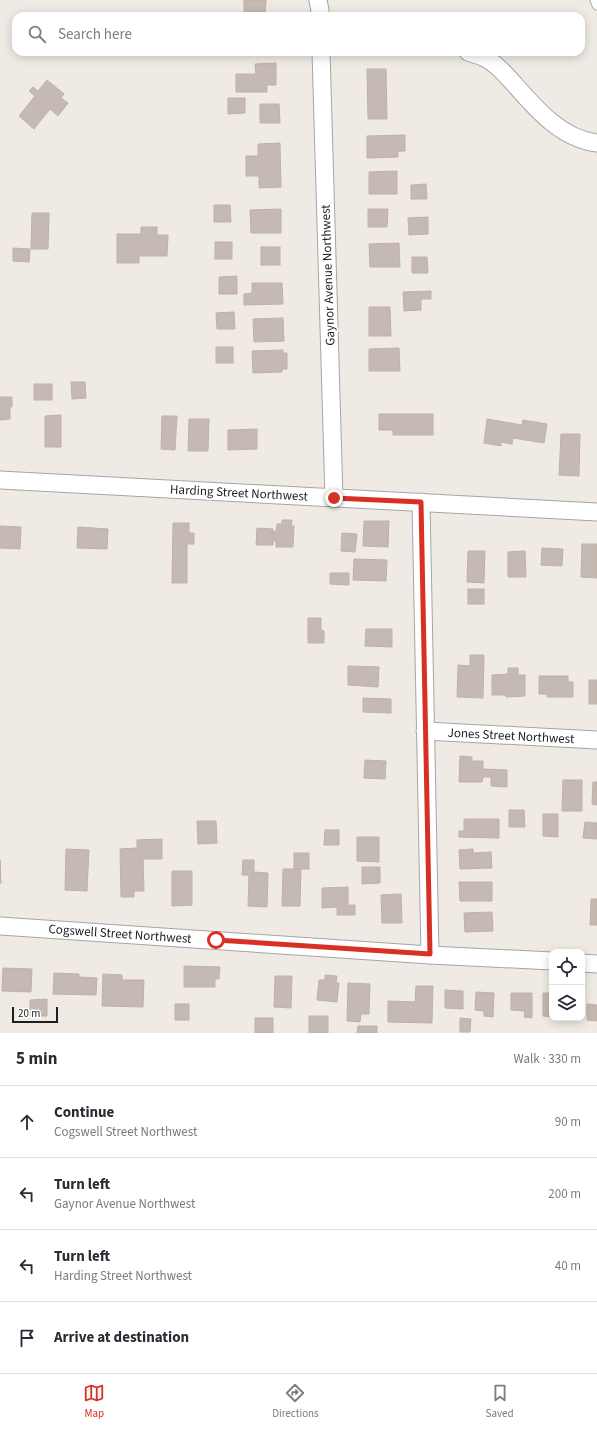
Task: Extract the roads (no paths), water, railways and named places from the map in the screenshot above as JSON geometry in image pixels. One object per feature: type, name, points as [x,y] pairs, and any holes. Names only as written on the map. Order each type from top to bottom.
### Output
[{"type":"street","points":[[318,0],[320,12]]},
{"type":"street","name":"Gaynor Avenue Northwest","points":[[322,56],[334,498]]},
{"type":"street","points":[[481,56],[501,69],[547,118],[567,134],[590,142],[597,142]]},
{"type":"street","name":"Harding Street Northwest","points":[[0,480],[597,512]]},
{"type":"street","points":[[421,502],[430,954]]},
{"type":"street","name":"Jones Street Northwest","points":[[425,731],[597,740]]},
{"type":"street","name":"Cogswell Street Northwest","points":[[0,926],[549,961]]},
{"type":"street","points":[[585,963],[597,964]]},
{"type":"lane","points":[[595,0],[597,5]]}]
